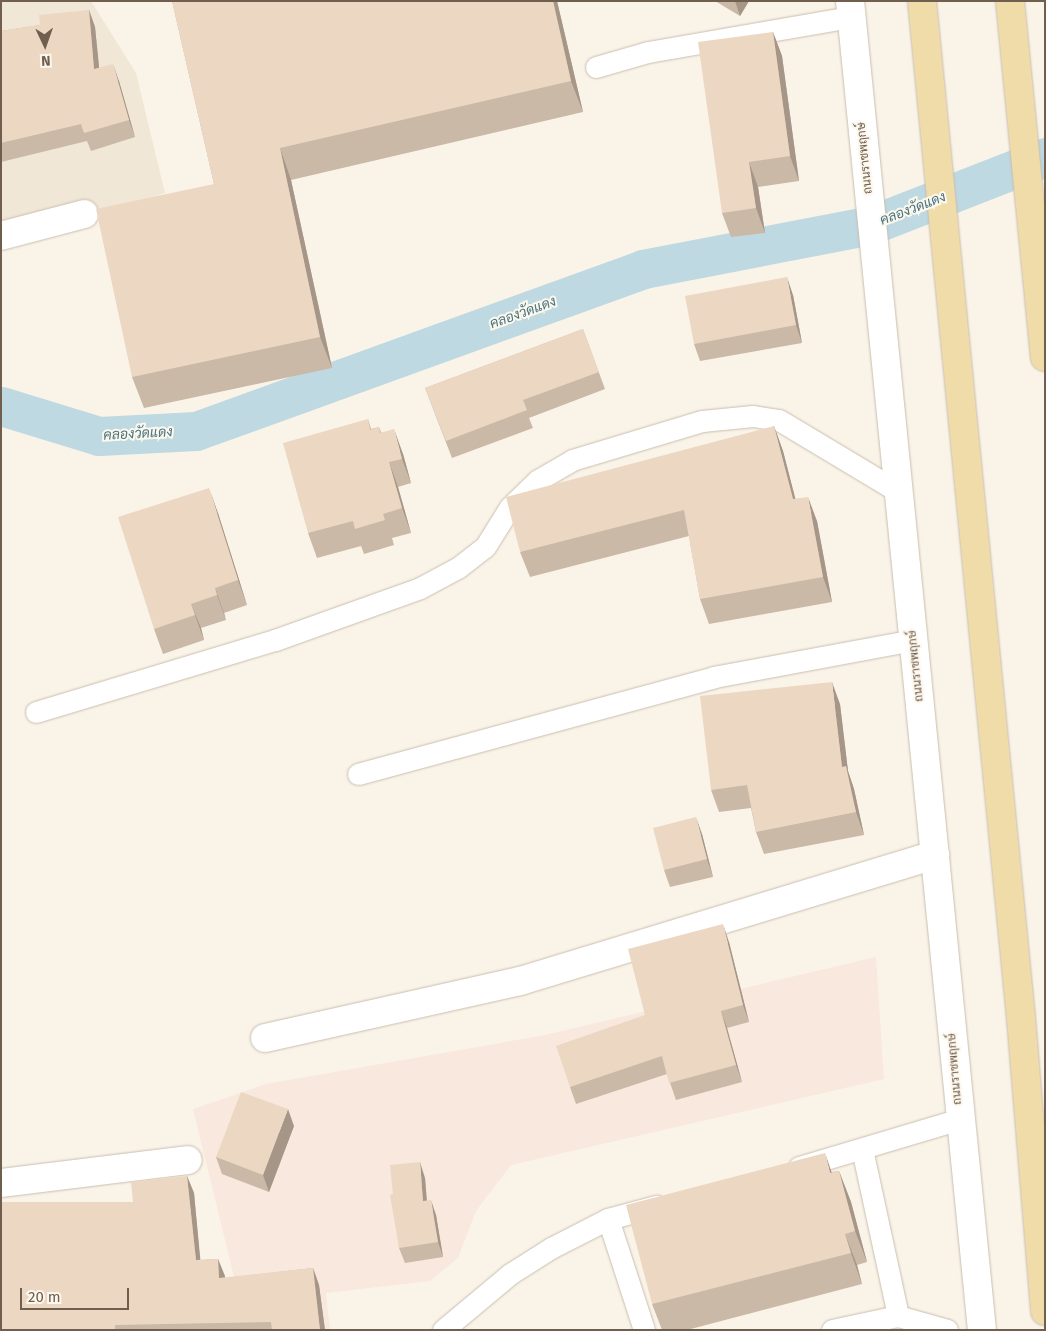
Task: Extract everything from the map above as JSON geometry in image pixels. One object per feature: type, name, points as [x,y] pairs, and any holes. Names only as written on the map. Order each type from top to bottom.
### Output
[{"type":"main road","points":[[922,1],[1021,1018],[1045,1311]]},
{"type":"main road","points":[[1010,1],[1045,357]]},
{"type":"main road","name":"ถนนราชพฤกษ์","points":[[850,9],[982,1330]]},
{"type":"main road","points":[[1,236],[84,214]]},
{"type":"main road","points":[[265,1038],[520,981],[935,855]]},
{"type":"main road","points":[[1,1183],[188,1160]]},
{"type":"lane","points":[[596,67],[850,9]]},
{"type":"lane","points":[[36,712],[275,640],[420,588],[459,568],[485,547],[510,507],[538,480],[572,460],[702,421],[753,416],[780,420],[899,492]]},
{"type":"lane","points":[[358,774],[714,677],[913,640]]},
{"type":"lane","points":[[777,1172],[862,1149],[960,1119]]},
{"type":"lane","points":[[862,1149],[898,1316]]},
{"type":"lane","points":[[443,1330],[510,1274],[608,1219],[674,1201]]},
{"type":"lane","points":[[608,1219],[644,1330]]},
{"type":"lane","points":[[832,1330],[898,1316],[947,1330]]},
{"type":"shaded area","points":[[1,1],[91,1],[136,73],[165,193],[1,249]]},
{"type":"shaded area","points":[[876,957],[884,1079],[511,1165],[476,1211],[458,1258],[430,1281],[326,1293],[330,1330],[247,1330],[193,1109],[266,1084],[545,1035]]},
{"type":"building","points":[[172,1],[553,1],[571,81],[280,148],[320,337],[132,377],[96,209],[214,184]]},
{"type":"building","points":[[89,10],[94,69],[113,64],[129,120],[84,133],[81,124],[1,143],[1,31],[40,25],[39,15]]},
{"type":"building","points":[[773,32],[790,156],[749,162],[756,208],[722,213],[698,42]]},
{"type":"building","points":[[787,277],[796,325],[694,344],[685,296]]},
{"type":"building","points":[[583,329],[599,372],[523,400],[527,410],[446,441],[425,388]]},
{"type":"building","points":[[368,419],[370,430],[379,427],[380,433],[394,429],[402,459],[389,462],[402,508],[383,514],[385,520],[355,529],[353,521],[308,533],[283,443]]},
{"type":"building","points":[[774,426],[793,499],[808,497],[823,577],[700,599],[684,510],[520,552],[506,497]]},
{"type":"building","points":[[209,488],[238,580],[215,588],[217,595],[191,604],[195,615],[154,629],[118,517]]},
{"type":"building","points":[[832,682],[842,767],[846,766],[856,812],[756,832],[747,785],[711,790],[700,696]]},
{"type":"building","points":[[696,817],[707,859],[664,870],[653,828]]},
{"type":"building","points":[[723,924],[743,1005],[721,1011],[736,1065],[669,1083],[662,1056],[570,1087],[556,1046],[645,1015],[628,949]]},
{"type":"building","points":[[241,1092],[288,1109],[263,1175],[216,1157]]},
{"type":"building","points":[[825,1153],[830,1173],[839,1171],[855,1231],[845,1234],[851,1253],[652,1304],[626,1205]]},
{"type":"building","points":[[420,1162],[423,1201],[431,1200],[438,1242],[399,1248],[390,1195],[393,1194],[390,1165]]},
{"type":"building","points":[[187,1176],[196,1260],[218,1259],[219,1278],[313,1268],[320,1330],[272,1330],[271,1322],[115,1325],[115,1330],[1,1330],[1,1202],[133,1202],[131,1182]]},
{"type":"waterway","name":"คลองวัดแดง","points":[[1,406],[99,436],[196,431],[643,269],[871,225],[1045,157]]}]
